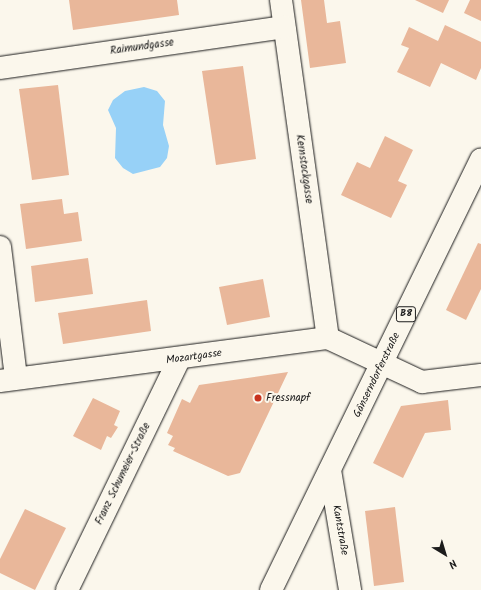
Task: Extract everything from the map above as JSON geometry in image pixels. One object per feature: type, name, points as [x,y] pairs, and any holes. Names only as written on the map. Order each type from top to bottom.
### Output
[{"type":"street","name":"Kernstockgasse","points":[[281,0],[328,338]]},
{"type":"street","name":"Raimundgasse","points":[[0,68],[284,27]]},
{"type":"street","name":"Gänserndorferstraße","points":[[271,590],[481,159]]},
{"type":"street","points":[[0,247],[8,380]]},
{"type":"street","name":"Mozartgasse","points":[[8,380],[179,359],[328,338]]},
{"type":"street","points":[[328,338],[422,382],[481,375]]},
{"type":"street","name":"Franz Schumeier-Straße","points":[[67,590],[179,359]]},
{"type":"street","name":"Kantstraße","points":[[330,470],[350,590]]},
{"type":"water","points":[[144,87],[157,91],[165,101],[163,125],[169,146],[167,158],[160,167],[133,174],[123,168],[115,158],[116,128],[108,110],[113,100],[125,91]]},
{"type":"building","points":[[69,0],[177,0],[179,15],[73,30]]},
{"type":"building","points":[[301,0],[324,0],[327,23],[340,21],[346,63],[310,68]]},
{"type":"building","points":[[415,0],[449,0],[443,13]]},
{"type":"building","points":[[470,0],[481,0],[481,21],[464,13]]},
{"type":"building","points":[[445,25],[481,42],[481,68],[476,80],[441,63],[430,87],[397,72],[409,48],[401,45],[409,27],[438,41]]},
{"type":"building","points":[[243,66],[256,159],[216,165],[202,71]]},
{"type":"building","points":[[58,85],[69,175],[32,180],[19,89]]},
{"type":"building","points":[[385,136],[413,150],[398,181],[407,185],[391,218],[341,195],[357,162],[370,168]]},
{"type":"building","points":[[62,199],[64,214],[78,212],[82,241],[26,249],[20,204]]},
{"type":"building","points":[[478,243],[481,244],[481,289],[466,320],[446,310]]},
{"type":"building","points":[[88,258],[93,294],[35,302],[31,266]]},
{"type":"building","points":[[263,279],[270,317],[227,325],[219,287]]},
{"type":"building","points":[[147,300],[151,331],[63,344],[58,313]]},
{"type":"building","points":[[288,372],[240,473],[228,476],[173,451],[175,448],[168,445],[173,436],[167,433],[182,399],[190,403],[199,385]]},
{"type":"building","points":[[93,398],[120,411],[114,425],[118,427],[111,438],[107,436],[101,450],[73,436]]},
{"type":"building","points":[[448,400],[451,430],[425,433],[403,478],[373,463],[401,406]]},
{"type":"building","points":[[395,507],[404,582],[374,586],[365,511]]},
{"type":"building","points":[[25,509],[66,528],[35,590],[0,573],[0,559]]},
{"type":"place","name":"Fressnapf","points":[[258,398]]}]
